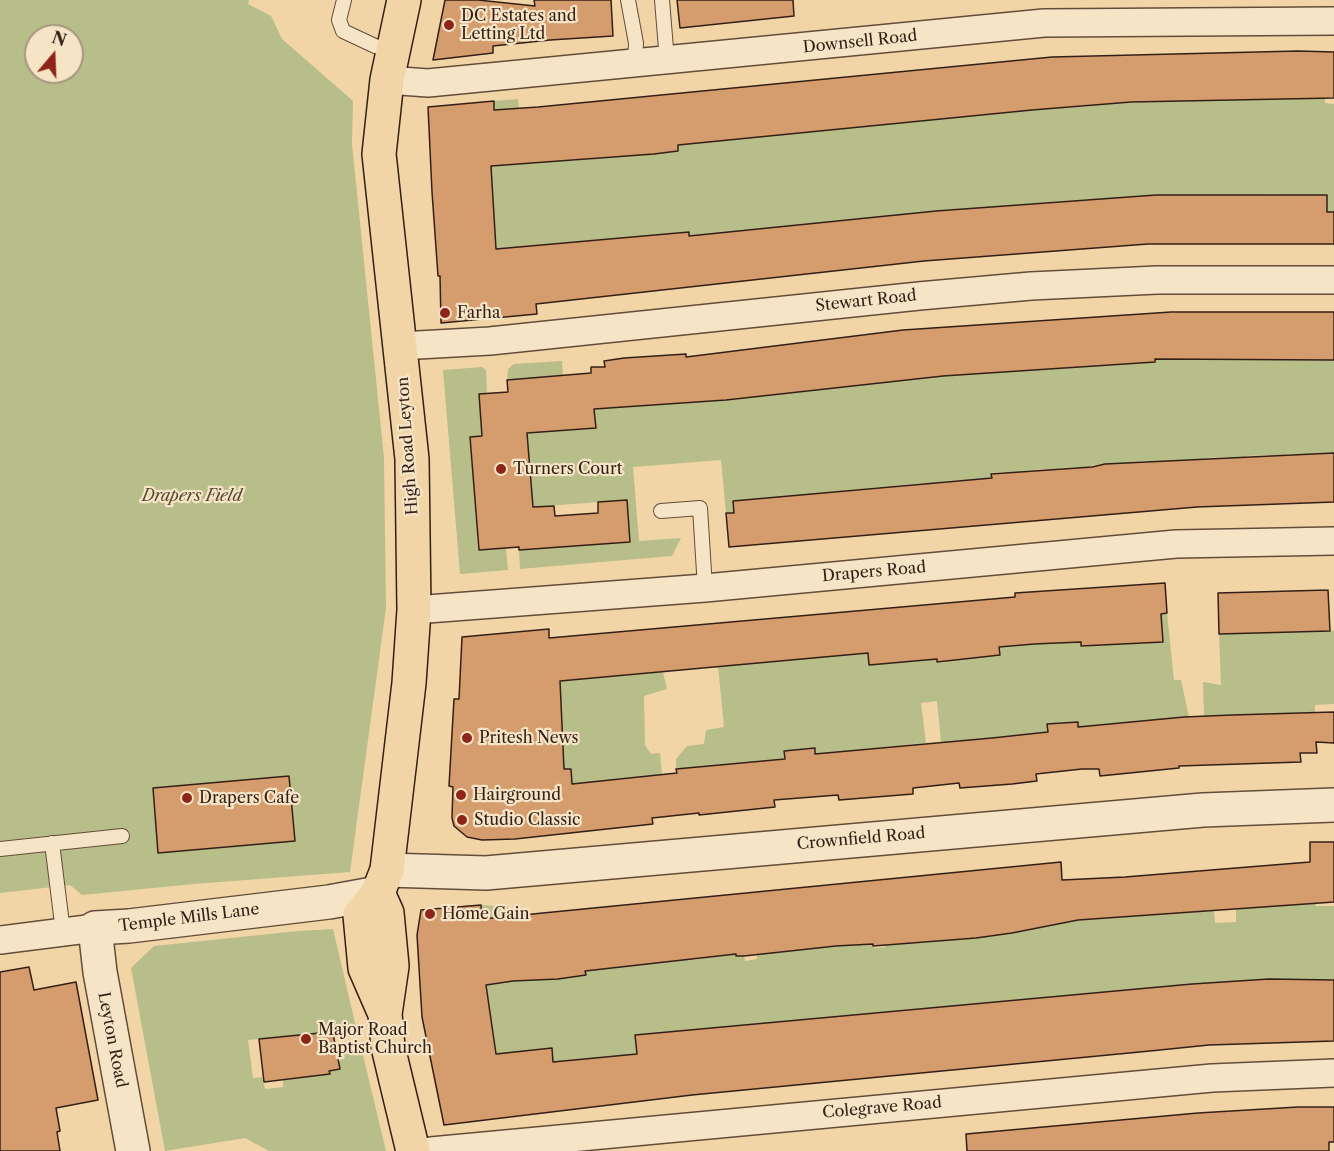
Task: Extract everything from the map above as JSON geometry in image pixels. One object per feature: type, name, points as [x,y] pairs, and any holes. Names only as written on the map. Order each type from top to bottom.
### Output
[{"type":"main road","name":"High Road Leyton","points":[[383,881],[410,683],[414,610],[412,459],[379,154],[390,65],[404,0]]},
{"type":"main road","points":[[383,881],[392,966],[385,1014],[388,1047],[413,1151]]},
{"type":"street","name":"Downsell Road","points":[[390,65],[428,83],[1044,23],[1334,21]]},
{"type":"street","name":"Stewart Road","points":[[400,346],[490,341],[1031,286],[1157,280],[1334,280]]},
{"type":"street","name":"Drapers Road","points":[[414,610],[705,588],[1176,544],[1334,541]]},
{"type":"street","name":"Crownfield Road","points":[[383,881],[1203,810],[1334,805]]},
{"type":"street","name":"Temple Mills Lane","points":[[0,940],[330,902],[383,881]]},
{"type":"street","name":"Leyton Road","points":[[79,930],[99,972],[133,1151]]},
{"type":"street","name":"Colegrave Road","points":[[430,1151],[1212,1078],[1334,1073]]},
{"type":"lane","points":[[344,0],[339,20],[343,31],[375,46],[390,65]]},
{"type":"lane","points":[[628,0],[636,43],[635,64]]},
{"type":"lane","points":[[662,0],[667,61]]},
{"type":"lane","points":[[661,511],[700,508],[705,588]]},
{"type":"lane","points":[[0,849],[122,836]]},
{"type":"lane","points":[[52,843],[79,930]]},
{"type":"green space","name":"Drapers Field","points":[[0,0],[249,0],[248,4],[271,16],[282,39],[353,101],[352,144],[384,458],[386,608],[350,872],[82,895],[70,885],[0,893]]},
{"type":"green space","points":[[1127,88],[1141,102],[1319,98],[1325,99],[1325,103],[1334,104],[1334,212],[1327,212],[1327,195],[1304,195],[1304,212],[1291,212],[1291,195],[1267,194],[1267,212],[1252,195],[1229,195],[1229,212],[1216,195],[1193,195],[1192,213],[1179,195],[1115,198],[1102,216],[1101,199],[1078,200],[928,212],[930,228],[914,213],[889,216],[890,231],[876,232],[874,217],[749,230],[738,232],[691,255],[689,232],[620,238],[473,274],[494,238],[490,154],[494,101],[518,99],[522,140],[528,140],[530,164],[557,161],[555,137],[571,161],[678,151],[676,127],[992,97],[994,114],[1016,111],[1031,93],[1032,110],[1091,106],[1090,89],[1104,104],[1127,103]]},
{"type":"green space","points":[[1153,344],[1165,359],[1188,359],[1202,345],[1202,359],[1226,360],[1238,344],[1239,360],[1263,360],[1264,344],[1278,344],[1278,360],[1301,360],[1302,345],[1334,360],[1334,453],[1325,453],[1325,469],[1309,469],[1309,454],[1286,454],[1286,471],[1270,472],[1269,455],[1246,456],[1246,473],[1229,474],[1228,457],[1205,458],[1205,475],[1190,476],[1189,460],[1165,461],[1150,480],[1148,461],[1124,463],[1125,481],[1107,464],[1092,465],[1094,483],[1088,483],[1086,467],[1060,468],[1061,486],[1048,486],[1046,469],[1022,471],[1023,488],[1008,489],[1006,472],[991,473],[992,478],[982,478],[983,491],[967,493],[965,480],[949,481],[941,482],[943,495],[926,497],[924,483],[817,493],[818,506],[799,495],[775,498],[734,513],[726,513],[721,460],[633,467],[639,541],[681,538],[672,556],[520,569],[519,550],[630,542],[626,500],[533,507],[527,430],[595,428],[594,409],[718,401],[820,390],[942,358],[944,376],[1006,371],[1017,354],[1019,371],[1041,369],[1053,351],[1055,369],[1079,367],[1078,349],[1094,366],[1118,364],[1129,346],[1130,364],[1155,362]]},
{"type":"green space","points":[[562,361],[563,376],[507,380],[508,369],[514,364]]},
{"type":"green space","points":[[482,367],[486,370],[487,394],[479,395],[482,436],[470,437],[478,549],[506,548],[508,570],[460,574],[443,370]]},
{"type":"green space","points":[[1167,613],[1174,680],[1181,680],[1189,717],[1078,727],[1077,722],[1047,724],[1048,733],[941,743],[937,701],[921,703],[926,743],[815,754],[814,748],[785,751],[785,759],[676,769],[676,759],[687,746],[704,744],[706,730],[724,727],[716,646],[868,652],[869,665],[888,663],[886,639],[935,635],[937,663],[948,662],[947,645],[1000,655],[997,629],[1079,620],[1081,647],[1106,644],[1136,616],[1139,644],[1163,642],[1161,614]]},
{"type":"green space","points":[[1334,631],[1334,704],[1315,705],[1315,713],[1204,716],[1203,682],[1221,685],[1219,634]]},
{"type":"green space","points":[[663,672],[667,689],[644,696],[645,745],[651,754],[660,753],[662,775],[572,784],[570,769],[553,770],[562,734],[561,703],[553,682]]},
{"type":"green space","points":[[1303,878],[1316,878],[1316,906],[1334,906],[1334,979],[1315,980],[1317,1009],[1218,983],[1204,983],[638,1064],[553,1063],[551,1048],[469,1061],[489,1003],[485,978],[455,923],[482,919],[481,905],[508,907],[512,946],[532,980],[586,975],[585,970],[648,935],[651,964],[678,961],[690,931],[692,960],[720,956],[717,928],[733,926],[736,956],[744,955],[745,961],[757,959],[757,953],[873,942],[874,948],[885,947],[885,941],[915,939],[916,943],[927,942],[927,937],[1005,934],[1012,933],[1012,929],[1080,920],[1214,911],[1215,923],[1236,922],[1236,909],[1305,904]]},
{"type":"green space","points":[[333,929],[356,1027],[321,1036],[320,1033],[248,1040],[253,1078],[262,1077],[265,1089],[283,1087],[283,1080],[329,1074],[329,1071],[340,1069],[339,1062],[345,1052],[360,1043],[386,1151],[269,1151],[245,1138],[165,1151],[131,968],[154,946]]},
{"type":"building","points":[[445,0],[478,0],[535,6],[534,0],[611,0],[613,36],[493,46],[493,53],[433,60]]},
{"type":"building","points":[[677,0],[793,0],[794,16],[680,28]]},
{"type":"building","points":[[1334,52],[1334,98],[1131,102],[678,145],[678,151],[654,154],[491,166],[496,249],[689,232],[689,236],[936,211],[1156,195],[1327,195],[1327,212],[1334,212],[1334,244],[1148,244],[924,261],[536,304],[537,314],[441,323],[440,276],[438,276],[432,192],[428,107],[494,101],[494,110],[538,107],[1052,57]]},
{"type":"building","points":[[1171,312],[1334,312],[1334,360],[1155,359],[1155,362],[943,376],[726,400],[594,409],[596,428],[527,433],[533,507],[554,506],[555,516],[598,513],[598,502],[627,500],[630,542],[519,550],[519,547],[479,550],[470,437],[482,436],[479,394],[508,392],[507,380],[591,373],[591,367],[605,367],[604,361],[624,358],[686,354],[686,357],[903,330]]},
{"type":"building","points":[[1334,453],[1334,502],[1197,507],[729,547],[726,513],[734,513],[733,501],[992,478],[991,474],[1092,467],[1105,464]]},
{"type":"building","points":[[1165,583],[1167,613],[1161,614],[1163,642],[1081,646],[1081,642],[1034,644],[999,647],[1000,655],[937,662],[937,659],[869,665],[868,653],[560,681],[564,769],[571,769],[572,784],[677,773],[676,769],[785,759],[784,751],[815,748],[815,754],[992,738],[1048,732],[1047,724],[1078,722],[1078,727],[1232,715],[1334,712],[1334,743],[1316,742],[1317,753],[1300,753],[1301,762],[1179,766],[1179,768],[1100,776],[1099,769],[1082,769],[1036,774],[1037,781],[1012,784],[960,788],[959,783],[913,788],[913,794],[839,800],[838,795],[774,800],[775,807],[652,818],[653,824],[515,839],[482,840],[467,837],[454,826],[453,787],[449,786],[454,699],[459,699],[462,637],[549,629],[549,638],[1015,597],[1015,593]]},
{"type":"building","points":[[1328,590],[1330,631],[1219,634],[1218,593]]},
{"type":"building","points":[[289,776],[295,841],[158,853],[153,788]]},
{"type":"building","points":[[1310,842],[1334,842],[1334,902],[1078,920],[976,938],[873,946],[873,944],[836,946],[744,956],[736,956],[736,954],[585,971],[586,975],[558,979],[486,985],[496,1054],[552,1048],[553,1062],[637,1054],[635,1035],[1269,979],[1334,980],[1334,1041],[1209,1045],[692,1095],[444,1125],[422,1017],[417,935],[421,910],[481,905],[482,919],[1061,862],[1062,880],[1125,877],[1310,862]]},
{"type":"building","points":[[29,967],[34,990],[76,982],[98,1100],[56,1108],[60,1131],[57,1132],[60,1151],[0,1151],[0,972]]},
{"type":"building","points":[[320,1033],[321,1036],[333,1034],[340,1069],[329,1071],[330,1074],[264,1082],[259,1039]]},
{"type":"building","points":[[1334,1107],[1334,1142],[1329,1142],[1329,1151],[967,1151],[966,1134],[1198,1113]]},
{"type":"place","name":"DC Estates and Letting Ltd","points":[[449,25]]},
{"type":"place","name":"Farha","points":[[445,313]]},
{"type":"place","name":"Turners Court","points":[[501,469]]},
{"type":"place","name":"Pritesh News","points":[[467,738]]},
{"type":"place","name":"Hairground","points":[[461,795]]},
{"type":"place","name":"Drapers Cafe","points":[[187,798]]},
{"type":"place","name":"Studio Classic","points":[[462,820]]},
{"type":"place","name":"Home Gain","points":[[430,914]]},
{"type":"place","name":"Major Road Baptist Church","points":[[306,1039]]}]
